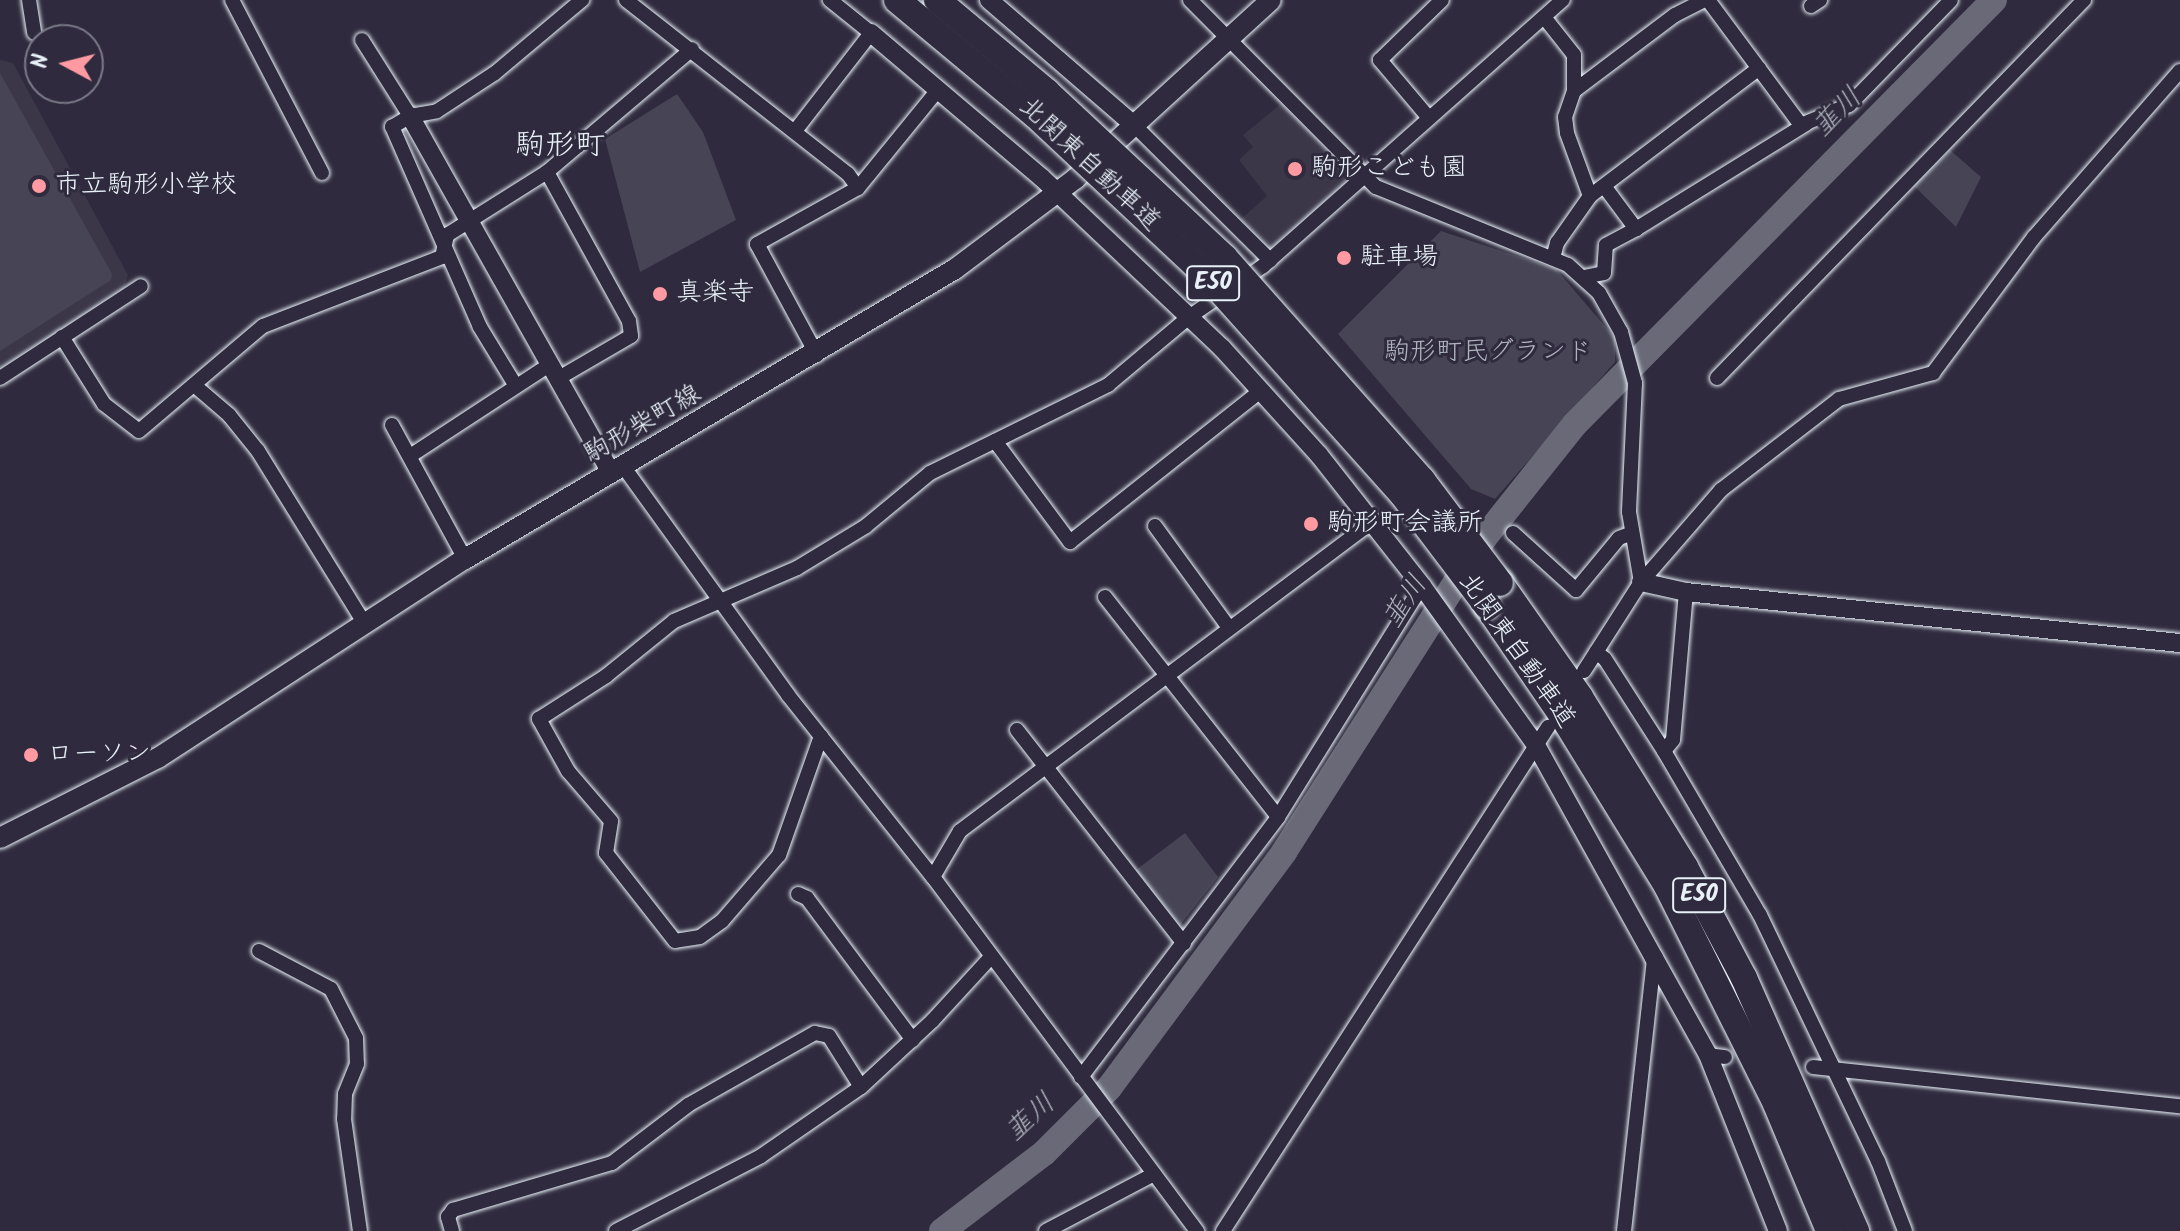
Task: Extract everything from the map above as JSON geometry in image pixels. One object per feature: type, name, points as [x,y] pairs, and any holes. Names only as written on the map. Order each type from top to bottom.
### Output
[{"type":"highway","name":"北関東自動車道","points":[[897,0],[1034,114],[1208,277],[1403,495],[1487,606],[1563,717],[1667,886],[1776,1104],[1829,1231]]},
{"type":"highway","name":"北関東自動車道","points":[[937,0],[1058,103],[1225,258],[1422,480],[1500,583],[1580,697],[1685,867],[1744,978],[1856,1231]]},
{"type":"main road","name":"駒形柴町線","points":[[0,838],[158,758],[465,559],[817,355],[955,269],[1134,125],[1271,0]]},
{"type":"street","points":[[29,0],[33,24]]},
{"type":"street","points":[[232,0],[322,173]]},
{"type":"street","points":[[514,383],[480,327],[392,127],[410,116],[437,111],[495,73],[582,0]]},
{"type":"street","points":[[626,0],[795,131],[858,188]]},
{"type":"street","points":[[830,0],[1055,191],[1189,317],[1262,390],[1423,588],[1536,745],[1654,958],[1716,1056],[1778,1231]]},
{"type":"street","points":[[989,0],[1134,125],[1270,260]]},
{"type":"street","points":[[1190,0],[1364,176],[1388,194],[1449,221],[1553,258],[1584,277],[1614,315],[1635,383],[1630,534],[1641,582]]},
{"type":"street","points":[[1429,118],[1380,60],[1442,0]]},
{"type":"street","points":[[821,736],[779,855],[710,930],[687,941],[668,936],[606,853],[611,821],[568,771],[539,719],[606,676],[674,621],[722,603],[820,556],[930,473],[1108,385],[1189,317],[1270,260],[1563,0]]},
{"type":"street","points":[[1574,91],[1675,15],[1706,0],[1801,125],[1806,124]]},
{"type":"street","points":[[1717,378],[2084,0]]},
{"type":"street","points":[[1584,277],[1604,273],[1606,245],[1806,124],[1849,105],[1948,1]]},
{"type":"street","points":[[1544,17],[1574,55],[1574,91],[1565,117],[1567,133],[1590,196]]},
{"type":"street","points":[[795,131],[871,33]]},
{"type":"street","points":[[362,40],[410,116],[553,372],[617,470],[933,877],[990,958],[1197,1231]]},
{"type":"street","points":[[62,337],[104,404],[139,431],[263,326],[442,257],[447,235],[547,172],[692,49]]},
{"type":"street","points":[[1553,258],[1557,243],[1590,196],[1621,168],[1759,68]]},
{"type":"street","points":[[1584,671],[1641,582],[1721,490],[1839,399],[1933,373],[2034,237],[2180,71]]},
{"type":"street","points":[[817,355],[757,244],[858,188],[938,90]]},
{"type":"street","points":[[410,456],[514,383],[553,372],[631,336],[629,321],[547,172]]},
{"type":"street","points":[[1604,186],[1636,229]]},
{"type":"street","points":[[0,378],[141,286]]},
{"type":"street","points":[[194,385],[229,415],[258,451],[365,624]]},
{"type":"street","points":[[995,441],[1070,542],[1262,390]]},
{"type":"street","points":[[392,425],[465,559]]},
{"type":"street","points":[[933,877],[960,831],[1372,522]]},
{"type":"street","points":[[1155,526],[1229,628]]},
{"type":"street","points":[[1513,533],[1576,590],[1619,538],[1630,534]]},
{"type":"street","points":[[1641,582],[1686,592],[2180,643]]},
{"type":"street","points":[[1083,1079],[1278,817],[1423,588]]},
{"type":"street","points":[[1664,751],[1673,740],[1686,592]]},
{"type":"street","points":[[1105,597],[1278,817]]},
{"type":"street","points":[[1596,652],[1664,751],[1760,915],[1835,1069],[1905,1231]]},
{"type":"street","points":[[1223,1231],[1548,727]]},
{"type":"street","points":[[1017,730],[1184,944]]},
{"type":"street","points":[[798,894],[807,898],[913,1040]]},
{"type":"street","points":[[259,951],[331,989],[356,1038],[357,1064],[345,1094],[344,1119],[360,1231]]},
{"type":"street","points":[[616,1231],[761,1156],[861,1087],[913,1040],[990,958]]},
{"type":"street","points":[[1624,1231],[1654,958]]},
{"type":"street","points":[[452,1231],[448,1217],[453,1210],[612,1163],[688,1105],[815,1033],[829,1036],[861,1087]]},
{"type":"street","points":[[1813,1067],[2180,1106]]},
{"type":"street","points":[[1046,1231],[1154,1174]]},
{"type":"shaded area","name":"市立駒形小学校","points":[[0,60],[13,63],[24,83],[24,104],[35,104],[128,275],[123,290],[0,370]]},
{"type":"shaded area","name":"駒形こども園","points":[[1282,103],[1353,178],[1269,250],[1241,219],[1267,196],[1239,160],[1253,147],[1243,135]]},
{"type":"green space","name":"市立駒形小学校","points":[[0,73],[112,274],[111,280],[0,351]]},
{"type":"green space","points":[[677,94],[703,132],[736,220],[640,272],[605,139]]},
{"type":"green space","points":[[1950,150],[1981,177],[1956,227],[1914,186]]},
{"type":"green space","name":"駒形町民グランド","points":[[1441,231],[1556,269],[1615,338],[1615,362],[1495,499],[1471,489],[1338,334]]},
{"type":"green space","points":[[1185,833],[1218,877],[1177,929],[1132,873]]},
{"type":"waterway","name":"韮川","points":[[942,1231],[1044,1153],[1109,1088],[1284,852],[1485,537],[1575,424],[1994,0]]},
{"type":"place","name":"駒形こども園","points":[[1295,169]]},
{"type":"place","name":"市立駒形小学校","points":[[39,186]]},
{"type":"place","name":"駐車場","points":[[1344,258]]},
{"type":"place","name":"真楽寺","points":[[660,294]]},
{"type":"place","name":"駒形町会議所","points":[[1311,524]]},
{"type":"place","name":"ローソン","points":[[31,755]]},
{"type":"district","name":"駒形町","points":[[560,146]]}]
